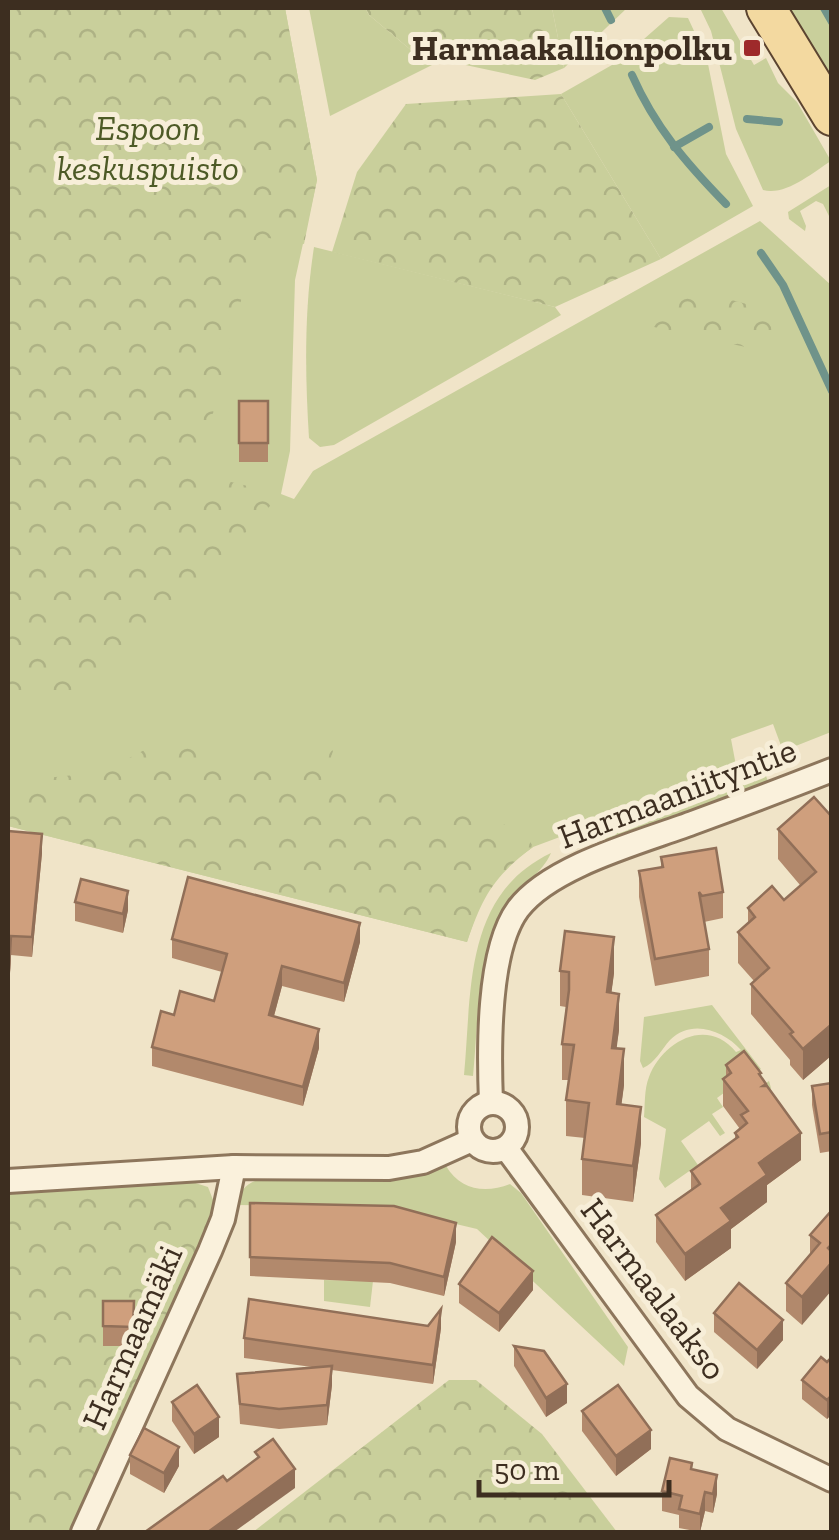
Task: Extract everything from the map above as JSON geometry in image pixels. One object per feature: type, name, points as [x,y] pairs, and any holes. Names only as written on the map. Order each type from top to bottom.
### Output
[{"type":"main road","points":[[766,8],[832,116]]},
{"type":"street","name":"Harmaaniityntie","points":[[472,1140],[468,1126],[472,1114],[491,1103],[489,1058],[496,978],[505,935],[519,908],[545,884],[584,864],[832,770]]},
{"type":"street","points":[[8,1181],[234,1167],[389,1168],[423,1162],[472,1140],[486,1150],[506,1148],[516,1134],[516,1120],[508,1108],[491,1103]]},
{"type":"street","name":"Harmaalaakso","points":[[506,1148],[688,1396],[727,1430],[832,1480]]},
{"type":"street","name":"Harmaamäki","points":[[82,1532],[210,1251],[223,1219],[234,1167]]},
{"type":"green space","points":[[8,8],[285,8],[317,180],[295,280],[290,451],[281,494],[294,499],[313,471],[760,221],[831,285],[831,732],[783,751],[773,724],[731,739],[737,771],[533,847],[503,869],[482,897],[467,942],[8,826]]},
{"type":"green space","name":"Espoon keskuspuisto","points":[[8,8],[285,8],[317,180],[304,244],[257,236],[198,474],[281,494],[133,655],[96,688],[8,705]]},
{"type":"green space","points":[[309,8],[365,8],[412,51],[442,60],[330,116]]},
{"type":"green space","points":[[365,8],[552,8],[564,68],[535,80],[412,51]]},
{"type":"green space","points":[[552,8],[627,8],[564,68]]},
{"type":"green space","points":[[700,8],[721,8],[754,65],[766,58],[778,83],[797,102],[831,161],[790,187],[763,190],[736,129],[711,31]]},
{"type":"green space","points":[[788,8],[831,8],[831,78]]},
{"type":"green space","points":[[669,17],[688,18],[707,59],[726,154],[753,206],[661,259],[561,94],[619,61]]},
{"type":"green space","points":[[561,94],[661,259],[555,307],[332,252],[357,172],[406,104]]},
{"type":"green space","points":[[831,185],[831,220],[823,204],[816,201],[800,211],[805,231],[789,219],[788,212]]},
{"type":"green space","points":[[314,247],[555,307],[561,315],[334,445],[320,447],[309,438],[307,390],[307,319]]},
{"type":"green space","points":[[687,288],[780,313],[781,343],[769,352],[654,327],[647,318],[653,293]]},
{"type":"green space","points":[[165,739],[263,767],[289,765],[331,742],[333,751],[325,776],[524,830],[533,847],[491,888],[467,942],[8,826],[8,782],[103,772]]},
{"type":"green space","points":[[766,776],[769,784],[610,842],[597,836]]},
{"type":"green space","points":[[551,853],[506,904],[493,929],[480,992],[473,1076],[464,1075],[472,979],[487,920],[501,894],[522,871]]},
{"type":"green space","points":[[712,1005],[761,1069],[754,1074],[763,1085],[769,1081],[771,1088],[768,1093],[744,1078],[717,1098],[723,1107],[712,1114],[725,1133],[720,1136],[709,1121],[681,1141],[698,1165],[665,1188],[659,1179],[666,1129],[644,1117],[646,1087],[655,1064],[675,1044],[699,1035],[724,1041],[736,1052],[741,1050],[726,1037],[698,1028],[679,1033],[643,1068],[640,1061],[644,1017]]},
{"type":"green space","points":[[446,1166],[458,1180],[474,1188],[510,1184],[521,1193],[628,1347],[624,1366],[477,1229],[384,1207],[238,1205],[245,1188],[260,1179],[385,1180]]},
{"type":"green space","points":[[189,1181],[208,1187],[215,1219],[70,1532],[8,1532],[8,1193]]},
{"type":"green space","points":[[324,1280],[373,1281],[370,1307],[324,1301]]},
{"type":"green space","points":[[449,1380],[476,1380],[542,1434],[617,1532],[253,1532]]},
{"type":"building","points":[[239,401],[268,401],[268,443],[239,443]]},
{"type":"building","points":[[814,797],[832,817],[832,1024],[803,1049],[751,984],[769,968],[738,932],[755,917],[748,908],[772,886],[784,900],[816,872],[778,829]]},
{"type":"building","points":[[8,831],[42,834],[32,937],[11,936],[8,986]]},
{"type":"building","points":[[716,848],[723,892],[702,896],[699,892],[709,949],[655,959],[639,871],[663,867],[661,857]]},
{"type":"building","points":[[188,877],[360,923],[344,983],[282,966],[269,1015],[319,1029],[303,1087],[152,1047],[161,1011],[174,1015],[180,991],[214,1001],[227,954],[172,939]]},
{"type":"building","points":[[81,879],[128,891],[123,914],[75,902]]},
{"type":"building","points":[[565,931],[614,937],[607,992],[619,994],[612,1048],[624,1049],[617,1104],[641,1107],[633,1166],[582,1159],[589,1103],[566,1100],[574,1045],[562,1044],[569,990],[569,972],[560,971]]},
{"type":"building","points":[[744,1051],[761,1073],[766,1084],[763,1086],[767,1086],[801,1133],[759,1163],[767,1175],[721,1208],[731,1221],[685,1254],[656,1215],[700,1184],[691,1171],[738,1137],[735,1133],[747,1123],[741,1115],[748,1111],[723,1079],[731,1073],[726,1065]]},
{"type":"building","points":[[832,1083],[832,1132],[820,1134],[812,1086]]},
{"type":"building","points":[[250,1203],[394,1206],[456,1223],[444,1277],[390,1263],[250,1257]]},
{"type":"building","points":[[832,1210],[832,1244],[828,1248],[832,1262],[802,1297],[786,1283],[820,1243],[810,1235]]},
{"type":"building","points":[[492,1237],[533,1271],[499,1313],[459,1284]]},
{"type":"building","points":[[739,1283],[783,1320],[757,1350],[714,1313]]},
{"type":"building","points":[[249,1299],[428,1326],[441,1309],[433,1365],[244,1338]]},
{"type":"building","points":[[103,1301],[134,1301],[133,1327],[103,1326]]},
{"type":"building","points":[[514,1346],[544,1351],[567,1384],[546,1398]]},
{"type":"building","points":[[821,1357],[827,1362],[832,1357],[832,1395],[827,1400],[802,1380]]},
{"type":"building","points":[[332,1366],[327,1405],[279,1409],[240,1404],[237,1374]]},
{"type":"building","points":[[197,1385],[219,1417],[194,1434],[172,1402]]},
{"type":"building","points":[[618,1385],[651,1430],[616,1456],[582,1411]]},
{"type":"building","points":[[144,1428],[179,1447],[164,1473],[130,1455]]},
{"type":"building","points":[[273,1439],[295,1469],[208,1532],[145,1532],[223,1476],[227,1481],[259,1457],[255,1452]]},
{"type":"building","points":[[670,1458],[692,1463],[691,1469],[717,1475],[713,1494],[705,1492],[700,1514],[679,1509],[682,1496],[662,1491]]},
{"type":"waterway","points":[[605,8],[611,20]]},
{"type":"waterway","points":[[824,8],[832,22]]},
{"type":"waterway","points":[[632,75],[673,144],[726,204]]},
{"type":"waterway","points":[[747,119],[779,122]]},
{"type":"waterway","points":[[674,147],[709,127]]},
{"type":"waterway","points":[[761,253],[783,285],[832,391]]},
{"type":"place","name":"Harmaakallionpolku","points":[[752,48]]}]
